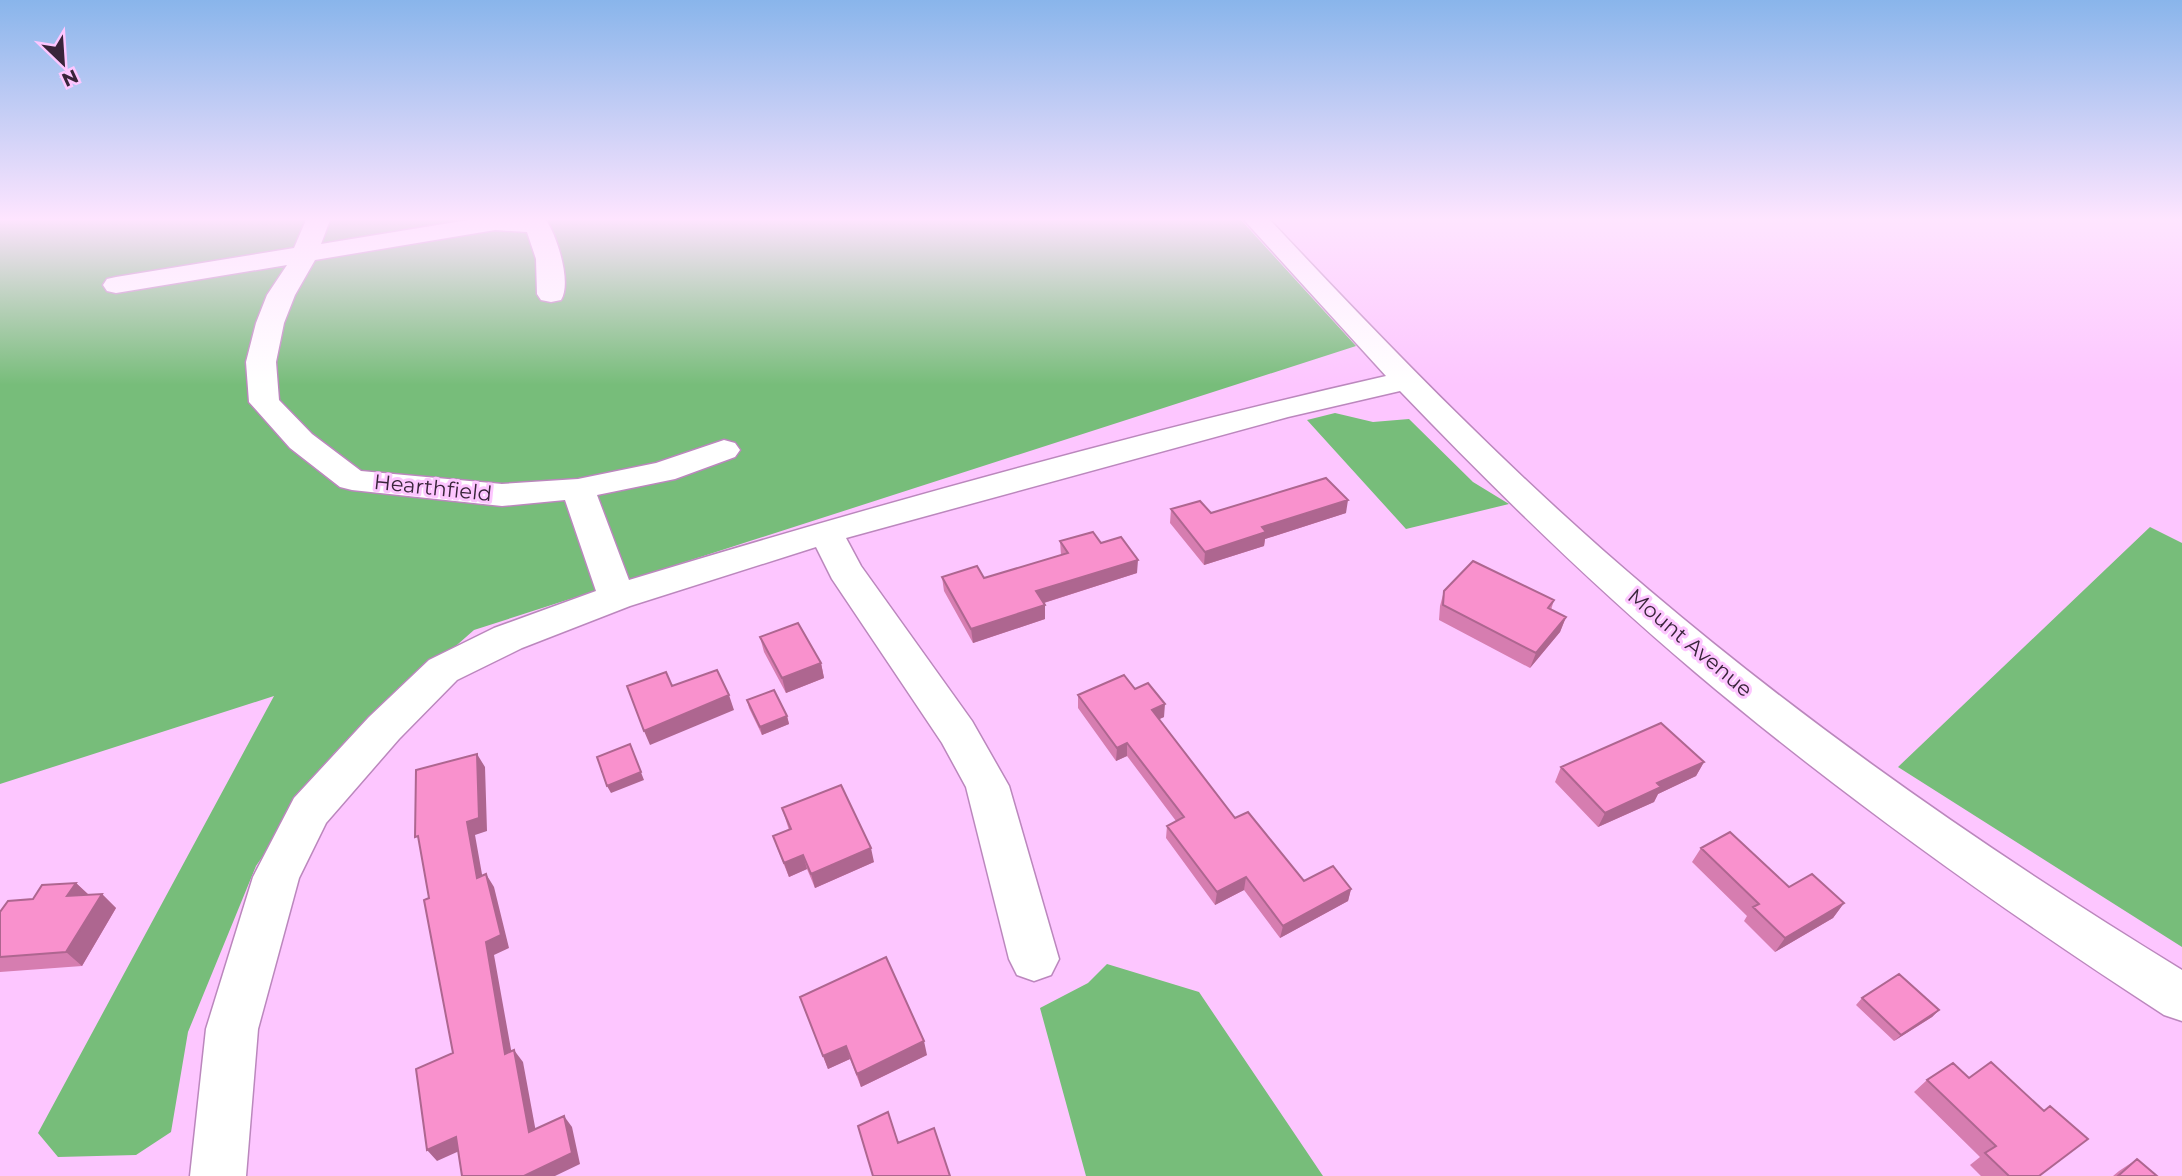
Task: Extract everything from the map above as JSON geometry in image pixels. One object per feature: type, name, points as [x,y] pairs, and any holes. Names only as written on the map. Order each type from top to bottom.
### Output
[{"type":"street","points":[[116,285],[179,275]]},
{"type":"street","name":"Hearthfield","points":[[293,275],[270,323],[261,362],[264,402],[300,441],[352,480],[502,495],[668,483],[724,450]]},
{"type":"street","points":[[550,275],[551,294]]},
{"type":"street","name":"Mount Avenue","points":[[1306,275],[1405,382],[1564,535],[1679,636],[1812,743],[1955,850],[2182,998]]},
{"type":"street","points":[[209,1172],[232,1029],[276,877],[310,811],[384,728],[443,670],[508,638],[617,597],[826,532],[1282,409],[1405,382]]},
{"type":"street","points":[[578,489],[617,597]]},
{"type":"street","points":[[826,532],[845,570],[957,732],[987,786],[1034,959]]},
{"type":"green space","points":[[0,275],[1291,275],[1356,346],[474,630],[334,753],[256,866],[188,1032],[171,1132],[136,1155],[58,1157],[38,1133],[274,696],[0,784]]},
{"type":"green space","points":[[1335,413],[1373,422],[1409,419],[1473,482],[1509,504],[1406,529],[1307,420]]},
{"type":"green space","points":[[2150,527],[2182,543],[2182,947],[1898,767]]},
{"type":"green space","points":[[1107,964],[1199,992],[1323,1176],[1086,1176],[1040,1008],[1088,983]]},
{"type":"building","points":[[1326,478],[1348,500],[1262,527],[1266,532],[1205,552],[1171,509],[1200,501],[1211,513]]},
{"type":"building","points":[[1093,532],[1101,543],[1121,537],[1138,560],[1036,591],[1045,605],[971,629],[942,577],[977,566],[984,578],[1068,553],[1060,541]]},
{"type":"building","points":[[1473,561],[1554,600],[1548,608],[1566,617],[1536,653],[1443,605],[1444,591]]},
{"type":"building","points":[[798,623],[821,663],[782,678],[760,637]]},
{"type":"building","points":[[717,670],[729,695],[644,731],[627,686],[666,672],[672,686]]},
{"type":"building","points":[[1124,675],[1135,689],[1148,683],[1165,704],[1152,710],[1235,818],[1248,812],[1304,881],[1333,866],[1351,889],[1283,926],[1246,877],[1217,892],[1167,826],[1184,817],[1127,743],[1117,748],[1078,695]]},
{"type":"building","points":[[774,690],[787,716],[760,727],[747,700]]},
{"type":"building","points":[[1661,723],[1704,762],[1657,783],[1661,787],[1605,813],[1561,767]]},
{"type":"building","points":[[630,744],[641,772],[607,786],[597,757]]},
{"type":"building","points":[[477,754],[479,818],[467,822],[477,878],[486,874],[501,935],[486,942],[505,1054],[514,1050],[529,1132],[564,1116],[572,1153],[524,1176],[462,1176],[456,1137],[427,1150],[416,1069],[453,1053],[424,900],[429,898],[418,836],[415,837],[416,770]]},
{"type":"building","points":[[841,785],[871,848],[811,874],[803,855],[784,863],[773,836],[791,829],[782,808]]},
{"type":"building","points":[[1730,832],[1789,887],[1812,874],[1844,903],[1785,938],[1753,907],[1759,904],[1701,848]]},
{"type":"building","points":[[76,883],[67,896],[102,894],[66,952],[0,957],[0,912],[8,901],[33,899],[42,885]]},
{"type":"building","points":[[886,957],[924,1041],[857,1074],[846,1046],[823,1056],[800,997]]},
{"type":"building","points":[[1899,974],[1939,1010],[1901,1035],[1862,998]]},
{"type":"building","points":[[1991,1062],[2044,1111],[2050,1106],[2088,1139],[2039,1176],[2009,1176],[1985,1153],[1996,1146],[1927,1080],[1953,1063],[1969,1078]]},
{"type":"building","points":[[888,1112],[898,1143],[934,1128],[950,1176],[873,1176],[858,1126]]},
{"type":"building","points":[[2137,1159],[2157,1176],[2118,1176]]}]
